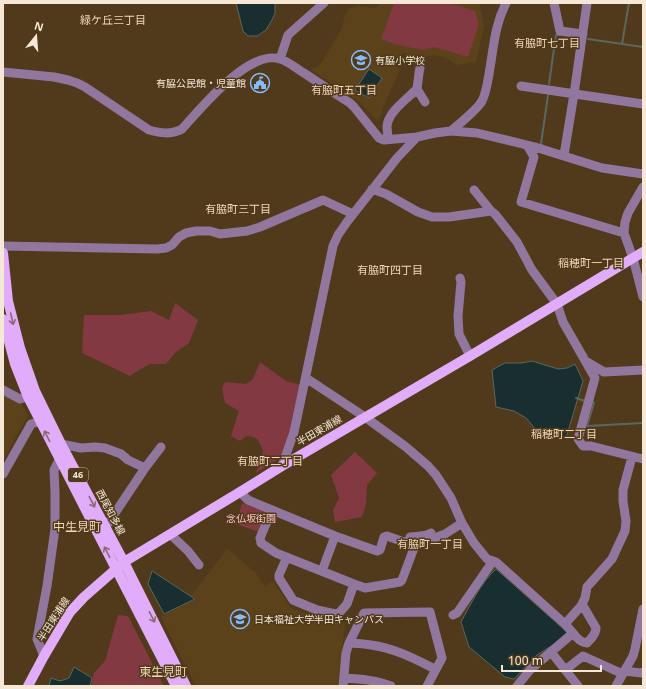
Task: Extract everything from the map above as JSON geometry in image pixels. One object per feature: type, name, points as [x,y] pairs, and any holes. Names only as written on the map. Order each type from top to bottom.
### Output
[{"type":"main road","name":"半田東浦線","points":[[28,686],[70,612],[84,597],[124,562],[282,466],[470,356],[643,252]]},
{"type":"main road","name":"西尾知多線","points":[[3,253],[8,301],[20,348],[35,391],[61,444],[124,562],[186,686]]},
{"type":"main road","name":"46","points":[[3,319],[15,364],[39,422],[176,686]]},
{"type":"street","points":[[280,59],[288,35],[324,3]]},
{"type":"street","points":[[451,131],[481,102],[486,90],[496,29],[506,3]]},
{"type":"street","points":[[554,3],[560,31],[583,34]]},
{"type":"street","points":[[564,153],[587,3]]},
{"type":"street","points":[[3,72],[54,77],[68,80],[85,87],[149,130],[165,133],[178,132],[182,129],[228,81],[243,69],[261,60],[270,58],[280,59],[350,103],[379,138],[384,140],[417,137],[451,131],[485,134],[564,153],[602,168],[643,174]]},
{"type":"street","points":[[420,68],[418,89],[425,102]]},
{"type":"street","points":[[520,86],[643,104]]},
{"type":"street","points":[[388,139],[388,120],[406,99],[418,89]]},
{"type":"street","points":[[282,466],[294,432],[333,246],[338,235],[372,189],[397,158],[417,137]]},
{"type":"street","points":[[527,145],[534,157],[521,202],[624,233]]},
{"type":"street","points":[[643,187],[628,213],[624,233],[633,258],[643,297]]},
{"type":"street","points":[[372,189],[386,194],[418,212],[432,217],[449,217],[491,211]]},
{"type":"street","points":[[474,190],[491,211],[501,220],[517,242],[532,270],[556,304],[563,322],[595,378],[578,439],[583,446],[591,446],[643,459]]},
{"type":"street","points":[[3,246],[157,249],[166,248],[186,233],[196,231],[210,231],[220,234],[247,231],[260,227],[323,200],[353,214]]},
{"type":"street","points":[[460,278],[461,282],[458,316],[459,334],[470,356]]},
{"type":"street","points":[[586,362],[604,372],[643,370]]},
{"type":"street","points":[[306,378],[365,417],[406,447],[428,466],[436,475],[451,498],[462,523],[474,543],[487,559],[496,562],[565,624],[577,638],[587,643],[596,631],[596,628],[582,604]]},
{"type":"street","points":[[3,390],[20,399],[28,398]]},
{"type":"street","points":[[3,474],[30,426],[39,422]]},
{"type":"street","points":[[61,444],[81,448],[105,448],[121,454],[128,460],[145,468]]},
{"type":"street","points":[[105,528],[145,468],[161,447]]},
{"type":"street","points":[[565,624],[582,604],[587,587],[612,559],[625,530],[626,521],[623,490],[632,457]]},
{"type":"street","points":[[44,656],[37,639],[47,586],[55,529],[56,492],[54,470],[59,460]]},
{"type":"street","points":[[240,492],[248,500],[335,536],[377,551],[380,550],[384,537],[387,536],[411,545],[445,534],[462,523]]},
{"type":"street","points":[[272,510],[260,538],[261,543],[276,553],[365,588],[400,582],[402,580],[411,545],[410,537],[429,535],[434,531]]},
{"type":"street","points":[[170,534],[199,565]]},
{"type":"street","points":[[322,571],[335,536]]},
{"type":"street","points":[[287,557],[279,578],[293,600],[317,610],[336,614],[339,613],[347,604],[354,584]]},
{"type":"street","points":[[453,615],[457,613],[492,561]]},
{"type":"street","points":[[616,686],[633,656],[643,609]]},
{"type":"street","points":[[391,686],[367,680],[343,682],[346,653],[349,643],[364,613],[430,612],[442,658],[427,686]]},
{"type":"street","points":[[517,686],[530,670],[573,633]]},
{"type":"street","points":[[349,643],[372,645],[393,650],[412,657],[435,669]]},
{"type":"street","points":[[551,652],[578,686]]},
{"type":"street","points":[[565,670],[583,656],[623,673],[643,672]]},
{"type":"shaded area","name":"有脇小学校","points":[[380,3],[479,3],[484,26],[476,62],[457,65],[446,58],[435,55],[419,58],[403,53],[394,66],[400,70],[383,107],[380,118],[377,120],[361,103],[310,69],[319,66],[325,57],[342,28],[345,15],[350,8],[358,6],[376,8]]},
{"type":"shaded area","points":[[3,393],[22,404],[28,415],[3,461]]},
{"type":"shaded area","name":"日本福祉大学半田キャンパス","points":[[227,549],[255,572],[265,586],[273,581],[291,608],[324,621],[345,623],[338,686],[196,686],[161,617],[197,599],[191,596]]},
{"type":"green space","points":[[394,3],[449,3],[475,11],[479,24],[468,57],[435,47],[423,50],[397,45],[381,39]]},
{"type":"green space","points":[[175,303],[198,320],[189,343],[176,352],[166,364],[150,364],[130,376],[82,353],[84,315],[121,315],[151,311],[169,320]]},
{"type":"green space","points":[[260,362],[286,381],[301,385],[290,432],[279,459],[256,473],[263,451],[262,447],[256,438],[246,436],[240,441],[231,436],[239,411],[225,403],[222,388],[225,382],[246,384],[253,379]]},
{"type":"green space","points":[[355,452],[377,473],[367,485],[366,504],[362,517],[335,522],[333,510],[339,498],[331,475]]},
{"type":"green space","name":"念仏坂街園","points":[[242,503],[266,512],[259,532],[236,524]]},
{"type":"green space","points":[[118,615],[128,616],[164,686],[91,686],[94,673],[105,661]]},
{"type":"water","points":[[236,3],[275,3],[275,13],[266,30],[257,36],[248,36],[243,31]]},
{"type":"water","points":[[369,69],[382,78],[369,98],[355,90]]},
{"type":"water","points":[[532,361],[558,369],[567,368],[575,364],[583,381],[566,438],[548,431],[536,430],[526,418],[514,411],[496,407],[492,370],[505,363]]},
{"type":"water","points":[[496,569],[568,633],[559,641],[537,655],[514,679],[505,677],[469,647],[461,622],[472,601]]},
{"type":"water","points":[[152,571],[195,599],[164,614],[148,584]]},
{"type":"water","points":[[74,667],[92,678],[90,686],[49,686],[51,678],[60,681],[69,678]]},
{"type":"waterway","points":[[622,44],[629,3]]},
{"type":"waterway","points":[[549,84],[556,35],[560,35]]},
{"type":"waterway","points":[[588,39],[643,47]]},
{"type":"waterway","points":[[542,145],[548,95]]},
{"type":"waterway","points":[[576,398],[585,401]]},
{"type":"waterway","points":[[592,402],[594,403],[587,426],[643,423]]},
{"type":"place","name":"有脇小学校","points":[[361,60]]},
{"type":"place","name":"有脇公民館・児童館","points":[[260,83]]},
{"type":"place","name":"日本福祉大学半田キャンパス","points":[[240,619]]},
{"type":"district","name":"緑ケ丘三丁目","points":[[113,20]]},
{"type":"district","name":"有脇町七丁目","points":[[547,43]]},
{"type":"district","name":"有脇町五丁目","points":[[344,90]]},
{"type":"district","name":"有脇町三丁目","points":[[238,209]]},
{"type":"district","name":"稲穂町一丁目","points":[[591,263]]},
{"type":"district","name":"有脇町四丁目","points":[[390,270]]},
{"type":"district","name":"稲穂町二丁目","points":[[564,434]]},
{"type":"district","name":"有脇町二丁目","points":[[270,461]]},
{"type":"district","name":"中生見町","points":[[77,527]]},
{"type":"district","name":"有脇町一丁目","points":[[430,544]]},
{"type":"district","name":"東生見町","points":[[163,672]]}]
